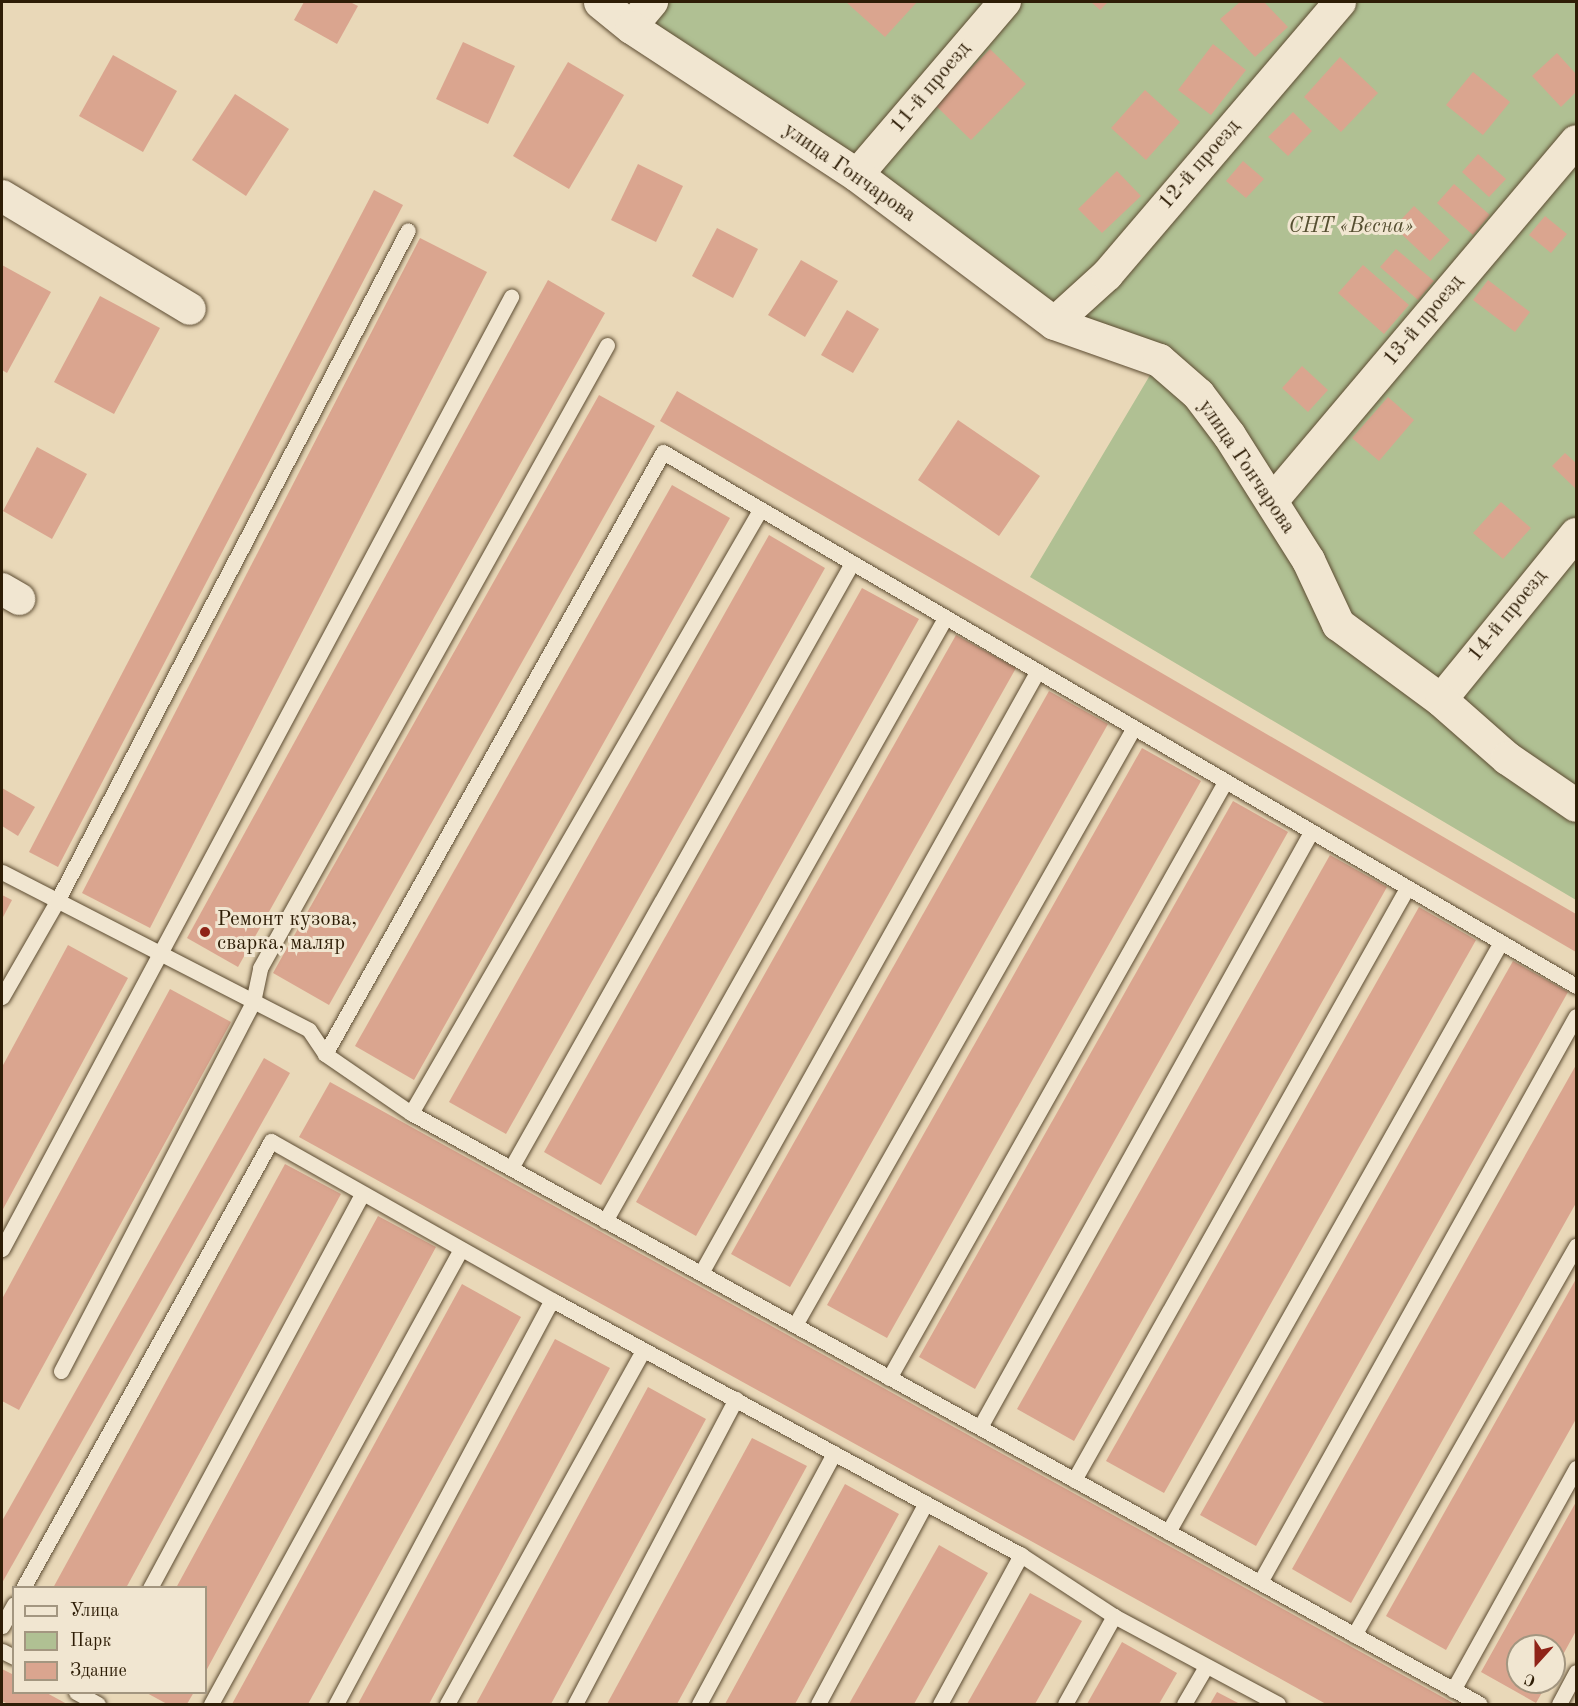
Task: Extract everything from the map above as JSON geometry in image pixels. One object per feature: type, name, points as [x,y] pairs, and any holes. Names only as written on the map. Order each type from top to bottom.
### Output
[{"type":"street","name":"улица Гончарова","points":[[600,2],[631,27],[857,175],[1054,323],[1159,360],[1198,394],[1272,501],[1308,560],[1338,624],[1442,700],[1508,758],[1576,805]]},
{"type":"street","points":[[631,27],[652,2]]},
{"type":"street","name":"11-й проезд","points":[[857,175],[1005,2]]},
{"type":"street","name":"12-й проезд","points":[[1054,323],[1107,275],[1340,2]]},
{"type":"street","name":"13-й проезд","points":[[1272,501],[1576,141]]},
{"type":"street","points":[[2,196],[190,309]]},
{"type":"street","name":"14-й проезд","points":[[1442,700],[1576,534]]},
{"type":"lane","points":[[2,997],[56,903],[408,230]]},
{"type":"lane","points":[[2,1249],[161,956],[511,297]]},
{"type":"lane","points":[[61,1371],[253,1002],[260,968],[607,345]]},
{"type":"lane","points":[[325,1054],[663,452],[1133,729],[1576,986]]},
{"type":"lane","points":[[411,1113],[760,510]]},
{"type":"lane","points":[[510,1168],[852,563]]},
{"type":"lane","points":[[605,1221],[945,618]]},
{"type":"lane","points":[[701,1274],[1037,672]]},
{"type":"lane","points":[[795,1325],[1133,729]]},
{"type":"lane","points":[[890,1378],[1225,782]]},
{"type":"lane","points":[[980,1427],[1311,832]]},
{"type":"lane","points":[[2,872],[56,903],[309,1030],[325,1054],[411,1113],[1480,1704]]},
{"type":"lane","points":[[1074,1480],[1407,888]]},
{"type":"lane","points":[[1168,1532],[1501,942]]},
{"type":"lane","points":[[1260,1582],[1576,1016]]},
{"type":"lane","points":[[24,1586],[272,1141],[552,1300],[1021,1555],[1114,1616],[1205,1668],[1278,1704]]},
{"type":"lane","points":[[151,1586],[362,1194]]},
{"type":"lane","points":[[1354,1635],[1576,1246]]},
{"type":"lane","points":[[211,1704],[461,1249]]},
{"type":"lane","points":[[336,1704],[552,1300]]},
{"type":"lane","points":[[447,1704],[644,1350]]},
{"type":"lane","points":[[575,1704],[736,1399]]},
{"type":"lane","points":[[699,1704],[834,1453]]},
{"type":"lane","points":[[1453,1690],[1576,1468]]},
{"type":"lane","points":[[818,1704],[926,1503]]},
{"type":"lane","points":[[940,1704],[1021,1555]]},
{"type":"lane","points":[[2,1626],[12,1608]]},
{"type":"lane","points":[[1065,1704],[1114,1616]]},
{"type":"lane","points":[[1184,1704],[1205,1668]]},
{"type":"lane","points":[[1559,1704],[1576,1672]]},
{"type":"green space","name":"СНТ «Весна»","points":[[600,2],[1576,2],[1576,900],[1030,577],[1159,360],[1054,323]]},
{"type":"building","points":[[304,2],[350,2],[358,6],[337,44],[294,20]]},
{"type":"building","points":[[846,2],[917,2],[885,37]]},
{"type":"building","points":[[1091,2],[1108,2],[1100,10]]},
{"type":"building","points":[[1240,2],[1264,2],[1288,27],[1255,57],[1220,19]]},
{"type":"building","points":[[463,42],[515,66],[488,124],[436,99]]},
{"type":"building","points":[[1213,44],[1246,70],[1211,115],[1178,90]]},
{"type":"building","points":[[990,49],[1026,84],[971,140],[935,105]]},
{"type":"building","points":[[1557,53],[1576,74],[1576,92],[1561,107],[1532,76]]},
{"type":"building","points":[[113,55],[177,91],[143,152],[79,116]]},
{"type":"building","points":[[1340,57],[1378,93],[1341,132],[1304,97]]},
{"type":"building","points":[[568,62],[624,95],[569,189],[513,156]]},
{"type":"building","points":[[1473,72],[1510,102],[1483,135],[1446,105]]},
{"type":"building","points":[[1145,90],[1180,122],[1146,160],[1111,128]]},
{"type":"building","points":[[235,94],[289,129],[246,196],[192,160]]},
{"type":"building","points":[[1293,112],[1312,131],[1288,156],[1268,137]]},
{"type":"building","points":[[1478,154],[1506,179],[1489,197],[1462,172]]},
{"type":"building","points":[[1243,161],[1264,179],[1246,198],[1226,181]]},
{"type":"building","points":[[638,164],[683,186],[656,242],[611,220]]},
{"type":"building","points":[[1117,171],[1141,196],[1102,233],[1078,209]]},
{"type":"building","points":[[1454,184],[1490,215],[1473,235],[1437,203]]},
{"type":"building","points":[[374,190],[403,205],[58,867],[29,852]]},
{"type":"building","points":[[1414,206],[1450,240],[1430,261],[1394,227]]},
{"type":"building","points":[[1545,216],[1567,234],[1551,253],[1529,235]]},
{"type":"building","points":[[717,228],[758,249],[733,298],[692,276]]},
{"type":"building","points":[[420,238],[487,272],[150,928],[82,893]]},
{"type":"building","points":[[1396,249],[1434,281],[1418,300],[1380,267]]},
{"type":"building","points":[[801,260],[838,281],[805,337],[768,315]]},
{"type":"building","points":[[2,265],[51,292],[7,373],[2,370]]},
{"type":"building","points":[[1363,265],[1409,305],[1384,334],[1338,293]]},
{"type":"building","points":[[548,280],[605,313],[238,967],[187,938]]},
{"type":"building","points":[[1488,280],[1530,312],[1515,332],[1473,300]]},
{"type":"building","points":[[100,296],[160,328],[114,414],[54,382]]},
{"type":"building","points":[[847,310],[879,329],[853,373],[821,355]]},
{"type":"building","points":[[1302,366],[1328,390],[1308,412],[1282,388]]},
{"type":"building","points":[[677,391],[1576,914],[1576,952],[660,421]]},
{"type":"building","points":[[599,395],[655,426],[329,1005],[273,973]]},
{"type":"building","points":[[1388,397],[1414,420],[1379,461],[1352,438]]},
{"type":"building","points":[[958,420],[1040,476],[999,536],[918,480]]},
{"type":"building","points":[[37,447],[87,474],[52,539],[3,511]]},
{"type":"building","points":[[1565,453],[1576,463],[1576,489],[1552,466]]},
{"type":"building","points":[[672,485],[730,518],[414,1080],[355,1046]]},
{"type":"building","points":[[1501,502],[1531,528],[1503,559],[1473,533]]},
{"type":"building","points":[[769,535],[825,568],[506,1134],[449,1102]]},
{"type":"building","points":[[862,588],[919,619],[601,1185],[544,1152]]},
{"type":"building","points":[[956,635],[1016,668],[696,1236],[636,1202]]},
{"type":"building","points":[[1049,691],[1108,724],[790,1287],[731,1254]]},
{"type":"building","points":[[1142,748],[1201,781],[887,1338],[827,1305]]},
{"type":"building","points":[[2,788],[35,807],[18,836],[2,826]]},
{"type":"building","points":[[1233,801],[1288,832],[975,1389],[919,1357]]},
{"type":"building","points":[[1330,855],[1387,887],[1074,1441],[1017,1409]]},
{"type":"building","points":[[2,895],[12,900],[2,919]]},
{"type":"building","points":[[1419,907],[1476,940],[1164,1493],[1106,1461]]},
{"type":"building","points":[[68,945],[128,978],[2,1211],[2,1067]]},
{"type":"building","points":[[1513,961],[1568,992],[1256,1546],[1200,1515]]},
{"type":"building","points":[[170,989],[231,1022],[19,1410],[2,1401],[2,1299]]},
{"type":"building","points":[[264,1058],[290,1073],[2,1583],[2,1521]]},
{"type":"building","points":[[1576,1065],[1576,1203],[1351,1603],[1292,1569]]},
{"type":"building","points":[[330,1082],[1455,1704],[1326,1704],[299,1137]]},
{"type":"building","points":[[285,1164],[341,1194],[127,1586],[54,1586]]},
{"type":"building","points":[[378,1216],[436,1247],[207,1669],[207,1586],[177,1586]]},
{"type":"building","points":[[1576,1279],[1576,1419],[1446,1650],[1386,1616]]},
{"type":"building","points":[[462,1284],[521,1317],[308,1704],[232,1704]]},
{"type":"building","points":[[555,1339],[610,1368],[429,1704],[358,1704]]},
{"type":"building","points":[[648,1387],[706,1419],[551,1704],[476,1704]]},
{"type":"building","points":[[752,1438],[807,1466],[677,1704],[607,1704]]},
{"type":"building","points":[[845,1484],[899,1514],[795,1704],[725,1704]]},
{"type":"building","points":[[1576,1502],[1576,1631],[1566,1649],[1566,1634],[1506,1634],[1506,1686],[1481,1672]]},
{"type":"building","points":[[939,1545],[988,1573],[914,1704],[849,1704]]},
{"type":"building","points":[[1030,1593],[1082,1621],[1035,1704],[967,1704]]},
{"type":"building","points":[[1122,1642],[1177,1673],[1159,1704],[1087,1704]]},
{"type":"building","points":[[2,1669],[12,1674],[12,1694],[49,1694],[67,1704],[8,1704],[2,1701]]},
{"type":"building","points":[[1217,1692],[1240,1704],[1210,1704]]},
{"type":"building","points":[[149,1694],[193,1694],[187,1704],[167,1704]]},
{"type":"building","points":[[1520,1694],[1541,1694],[1536,1703]]},
{"type":"place","name":"Ремонт кузова, сварка, маляр","points":[[205,932]]}]
